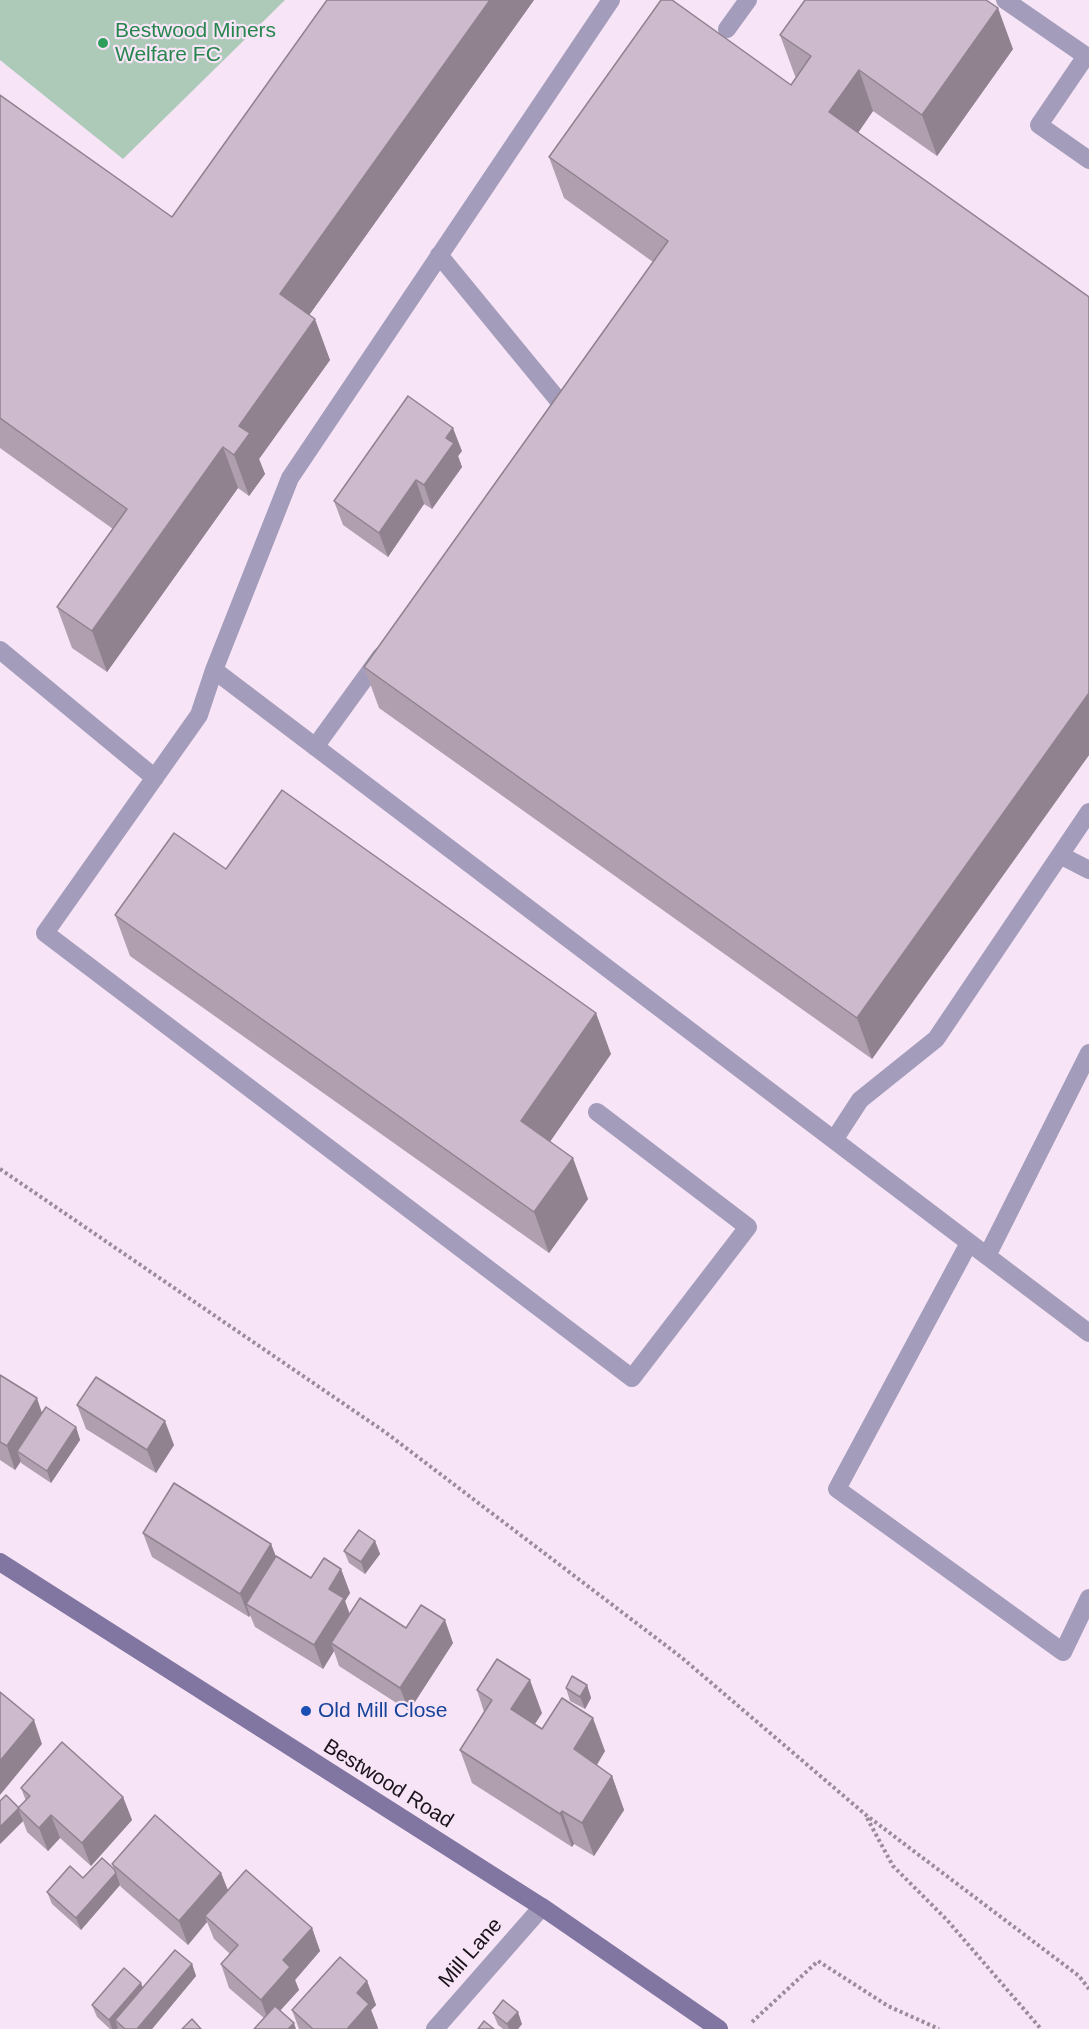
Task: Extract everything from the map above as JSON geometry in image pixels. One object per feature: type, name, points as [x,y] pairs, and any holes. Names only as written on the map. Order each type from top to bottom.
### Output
[{"type":"main road","name":"Bestwood Road","points":[[0,1562],[542,1907],[719,2029]]},
{"type":"street","points":[[597,1112],[748,1227],[632,1378],[45,933],[199,715],[214,670],[290,478],[611,0]]},
{"type":"street","points":[[726,29],[748,0]]},
{"type":"street","points":[[1005,0],[1087,57],[1039,125],[1089,160]]},
{"type":"street","points":[[439,255],[563,406],[543,434]]},
{"type":"street","points":[[315,747],[391,643]]},
{"type":"street","points":[[0,650],[155,778]]},
{"type":"street","points":[[214,670],[1089,1333]]},
{"type":"street","points":[[834,1140],[860,1100],[936,1039],[1089,812]]},
{"type":"street","points":[[1060,855],[1089,870]]},
{"type":"street","points":[[987,1256],[1089,1053]]},
{"type":"street","points":[[969,1243],[837,1489],[1063,1652],[1089,1598]]},
{"type":"street","name":"Mill Lane","points":[[435,2029],[542,1907]]},
{"type":"path","points":[[0,1169],[385,1432],[681,1657],[866,1815],[1079,1976],[1089,1989]]},
{"type":"path","points":[[866,1815],[892,1866],[947,1920],[1041,2029]]},
{"type":"path","points":[[745,2029],[818,1961],[888,2006],[939,2029]]},
{"type":"green space","points":[[0,0],[285,0],[123,159],[0,60]]},
{"type":"building","points":[[327,0],[490,0],[280,294],[315,319],[239,426],[250,433],[234,455],[223,447],[92,631],[57,607],[127,509],[0,418],[0,95],[172,217]]},
{"type":"building","points":[[661,0],[672,0],[791,85],[811,56],[780,35],[805,0],[986,0],[998,8],[922,115],[859,70],[829,112],[1089,297],[1089,693],[857,1018],[364,667],[668,241],[549,157]]},
{"type":"building","points":[[408,396],[453,428],[446,438],[454,443],[424,485],[416,480],[379,533],[334,501]]},
{"type":"building","points":[[282,790],[596,1013],[521,1121],[573,1158],[534,1212],[115,915],[174,833],[226,869]]},
{"type":"building","points":[[0,1375],[37,1398],[7,1446],[0,1442]]},
{"type":"building","points":[[96,1377],[165,1421],[147,1450],[77,1405]]},
{"type":"building","points":[[46,1407],[76,1427],[47,1471],[17,1451]]},
{"type":"building","points":[[174,1483],[271,1544],[240,1594],[143,1533]]},
{"type":"building","points":[[359,1530],[375,1541],[361,1562],[344,1551]]},
{"type":"building","points":[[276,1556],[311,1578],[324,1558],[341,1569],[329,1589],[344,1598],[314,1645],[246,1604]]},
{"type":"building","points":[[360,1598],[406,1628],[421,1605],[445,1620],[400,1688],[331,1643]]},
{"type":"building","points":[[497,1659],[530,1680],[511,1709],[542,1729],[562,1698],[593,1718],[574,1749],[612,1776],[582,1823],[562,1811],[560,1814],[460,1750],[492,1700],[477,1690]]},
{"type":"building","points":[[572,1676],[587,1685],[580,1697],[566,1688]]},
{"type":"building","points":[[0,1692],[34,1720],[0,1761]]},
{"type":"building","points":[[62,1742],[123,1797],[82,1843],[51,1815],[39,1828],[18,1808],[30,1796],[21,1788]]},
{"type":"building","points":[[6,1795],[19,1808],[0,1827],[0,1801]]},
{"type":"building","points":[[155,1815],[221,1873],[179,1921],[112,1864]]},
{"type":"building","points":[[102,1858],[116,1873],[76,1918],[47,1892],[70,1866],[83,1878]]},
{"type":"building","points":[[246,1870],[312,1928],[283,1960],[290,1967],[261,2000],[221,1964],[238,1945],[205,1916]]},
{"type":"building","points":[[175,1950],[192,1964],[137,2029],[125,2029],[115,2020]]},
{"type":"building","points":[[340,1957],[367,1981],[357,1993],[369,2004],[347,2029],[313,2029],[292,2010]]},
{"type":"building","points":[[124,1968],[141,1983],[109,2020],[92,2005]]},
{"type":"building","points":[[503,2000],[518,2012],[507,2024],[493,2013]]},
{"type":"building","points":[[275,2006],[294,2023],[288,2029],[254,2029]]},
{"type":"building","points":[[192,2019],[201,2029],[182,2029]]},
{"type":"building","points":[[484,2021],[494,2029],[478,2029]]},
{"type":"place","name":"Bestwood Miners Welfare FC","points":[[103,43]]},
{"type":"place","name":"Old Mill Close","points":[[306,1711]]}]
